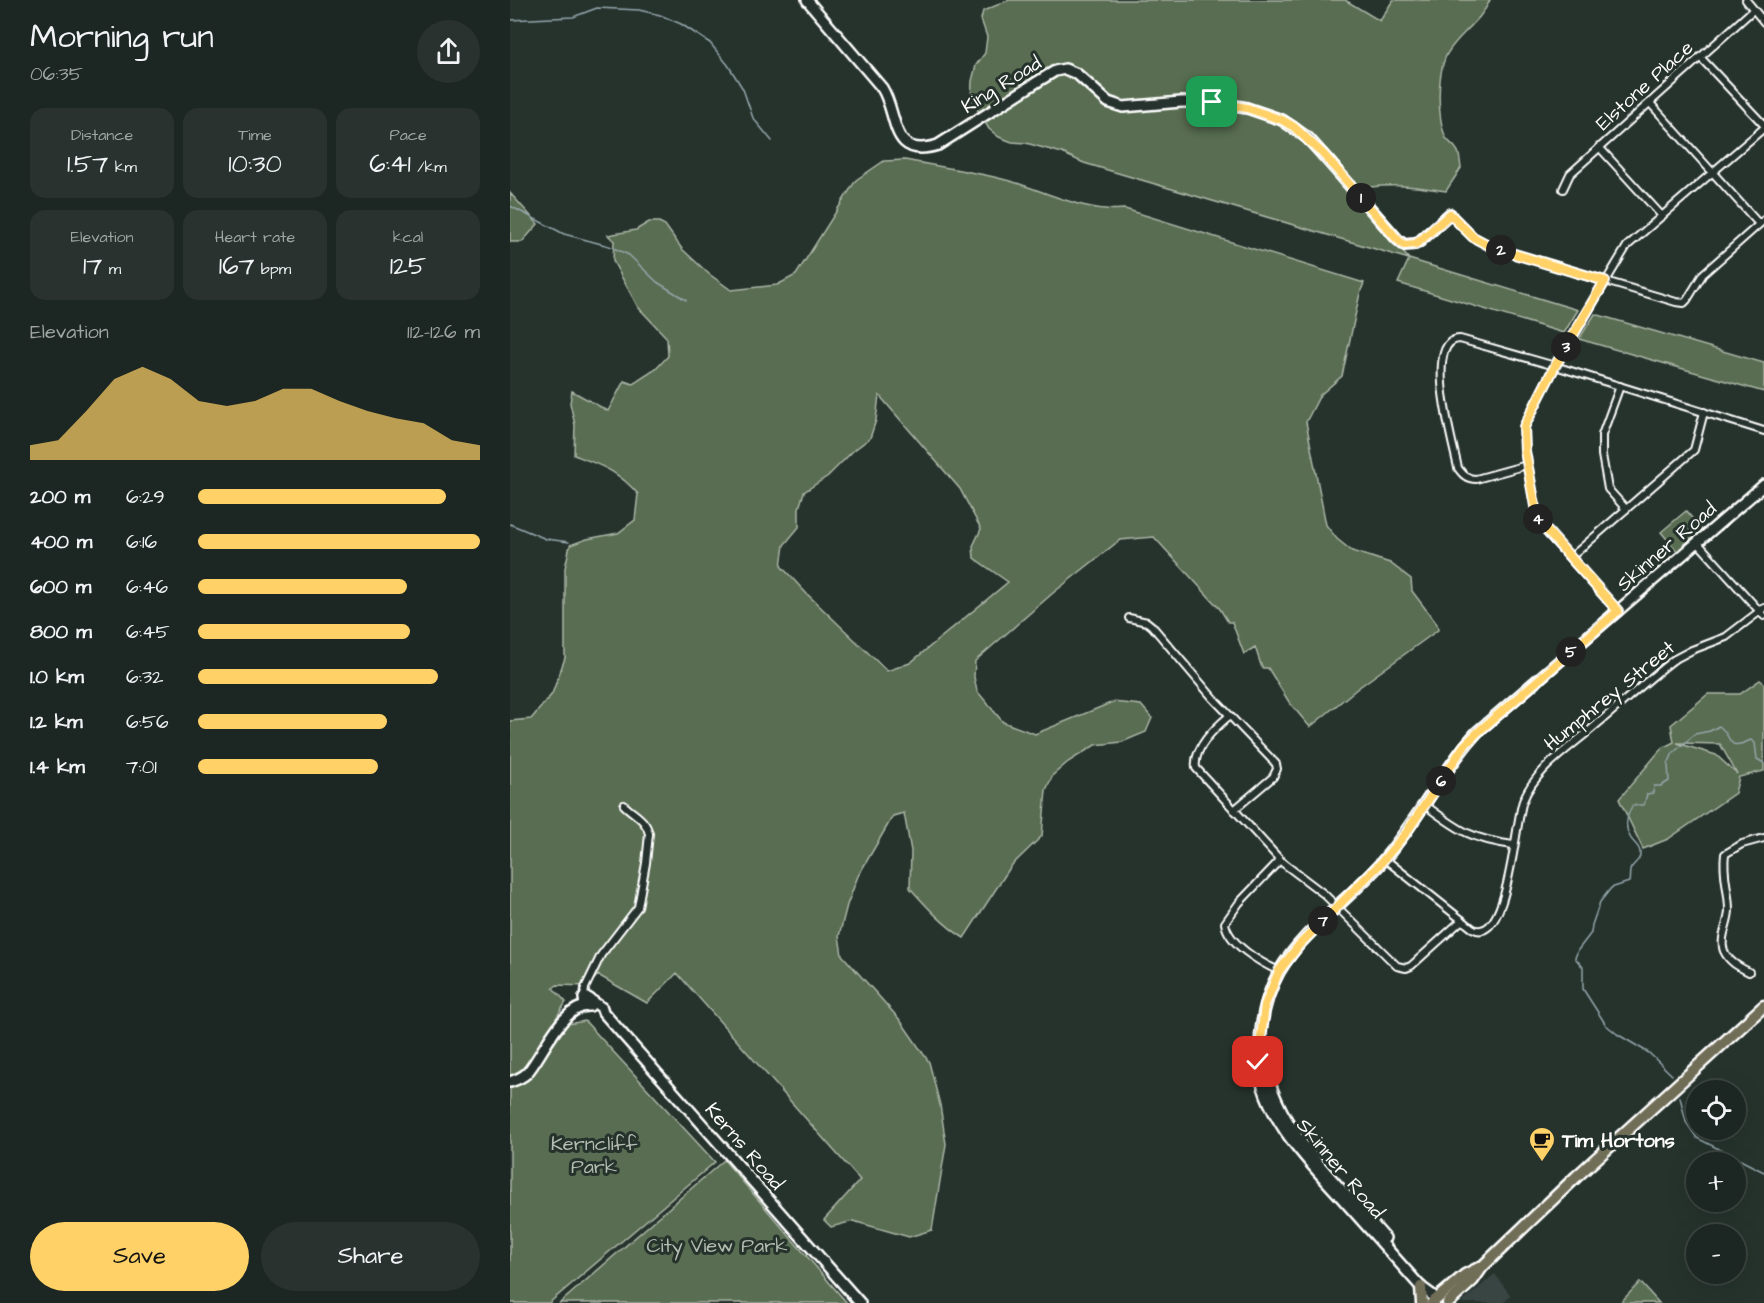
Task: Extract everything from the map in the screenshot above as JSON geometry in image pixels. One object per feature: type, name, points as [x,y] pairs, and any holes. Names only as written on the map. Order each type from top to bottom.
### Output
[{"type":"main road","points":[[1448,1303],[1473,1280],[1482,1267],[1576,1178],[1764,1006]]},
{"type":"main road","points":[[1434,1300],[1466,1275],[1482,1267]]},
{"type":"main road","points":[[1421,1287],[1422,1303]]},
{"type":"street","name":"King Road","points":[[807,0],[882,88],[889,102],[900,138],[912,147],[925,149],[938,145],[1037,81],[1055,71],[1065,69],[1077,74],[1108,102],[1123,107],[1181,102],[1221,103],[1247,108],[1282,120],[1308,138],[1404,245],[1420,241],[1450,214]]},
{"type":"street","points":[[1746,0],[1764,22]]},
{"type":"street","name":"Elstone Place","points":[[1563,189],[1570,174],[1753,10]]},
{"type":"street","points":[[1618,611],[1537,517],[1527,465],[1524,427],[1555,366],[1627,246],[1764,126],[1700,57]]},
{"type":"street","points":[[1450,214],[1473,237],[1494,248],[1684,303],[1703,274],[1762,222],[1650,103]]},
{"type":"street","points":[[1599,147],[1662,216]]},
{"type":"street","points":[[1527,465],[1476,479],[1469,479],[1458,468],[1441,372],[1443,356],[1448,343],[1454,339],[1555,366],[1764,431]]},
{"type":"street","points":[[1620,386],[1602,435],[1602,456],[1608,489],[1626,508]]},
{"type":"street","points":[[1570,558],[1694,450],[1704,412]]},
{"type":"street","name":"Skinner Road","points":[[1434,1300],[1299,1151],[1279,1122],[1268,1102],[1258,1062],[1265,1005],[1279,971],[1299,945],[1385,859],[1425,805],[1464,746],[1764,485]]},
{"type":"street","points":[[1698,543],[1763,612]]},
{"type":"street","name":"Humphrey Street","points":[[1462,920],[1480,932],[1487,930],[1495,920],[1505,897],[1522,804],[1526,792],[1539,775],[1673,660],[1726,637],[1763,612]]},
{"type":"street","points":[[1129,618],[1140,619],[1152,626],[1229,716],[1273,759],[1277,769],[1273,777],[1234,810]]},
{"type":"street","points":[[1229,716],[1209,735],[1201,748],[1196,763],[1199,772],[1280,860],[1338,907],[1401,968],[1411,966],[1462,920],[1385,859]]},
{"type":"street","points":[[510,1082],[528,1072],[562,1023],[585,1002],[585,988],[601,955],[634,914],[640,899],[649,834],[642,820],[624,805]]},
{"type":"street","points":[[1425,805],[1465,833],[1513,846]]},
{"type":"street","points":[[1749,972],[1734,964],[1725,952],[1722,943],[1729,912],[1726,881],[1722,871],[1725,854],[1732,849],[1764,838]]},
{"type":"street","points":[[1279,971],[1259,961],[1234,940],[1225,923],[1239,903],[1280,860]]},
{"type":"street","name":"Kerns Road","points":[[585,1002],[603,1012],[860,1303]]},
{"type":"street","name":"Skinner Road","points":[[1260,1046],[1268,1080],[1278,1105],[1304,1146],[1373,1224],[1434,1300]]},
{"type":"shaded area","points":[[1495,1274],[1511,1296],[1503,1303],[1461,1303]]},
{"type":"green space","points":[[1009,0],[1345,0],[1380,21],[1393,0],[1490,0],[1481,15],[1447,54],[1441,72],[1439,95],[1442,128],[1446,138],[1458,152],[1461,168],[1446,191],[1410,186],[1374,186],[1351,191],[1409,259],[1084,163],[1062,153],[1026,143],[1012,142],[999,137],[989,129],[971,99],[976,65],[985,53],[987,37],[981,19],[983,11]]},
{"type":"green space","points":[[905,160],[971,172],[1010,181],[1081,205],[1125,209],[1364,283],[1342,376],[1320,395],[1306,422],[1326,525],[1337,539],[1352,551],[1390,563],[1411,579],[1412,591],[1437,624],[1438,630],[1358,688],[1310,727],[1289,702],[1268,668],[1262,668],[1255,647],[1244,654],[1232,622],[1228,622],[1220,609],[1154,537],[1120,540],[1053,593],[975,661],[974,677],[977,691],[1003,722],[1035,734],[1113,702],[1141,705],[1152,718],[1146,732],[1122,742],[1095,745],[1068,762],[1053,775],[1046,790],[1042,836],[1011,866],[964,938],[942,921],[910,888],[911,851],[904,813],[893,816],[858,876],[839,936],[842,955],[900,1020],[929,1062],[940,1105],[946,1144],[932,1230],[909,1237],[853,1221],[831,1227],[824,1220],[860,1180],[677,973],[647,1003],[598,975],[588,986],[557,985],[553,988],[566,1002],[526,1067],[510,1076],[510,721],[531,719],[552,694],[565,658],[565,568],[570,545],[618,533],[635,520],[638,494],[616,474],[574,455],[575,425],[570,403],[572,391],[608,411],[624,381],[633,384],[656,369],[668,356],[667,338],[638,307],[613,261],[614,241],[608,235],[636,230],[649,222],[659,222],[665,225],[682,249],[709,274],[731,290],[777,285],[796,275],[856,180],[884,161]],"holes":[[[879,395],[960,489],[981,529],[973,546],[974,558],[1008,582],[910,663],[887,671],[781,566],[784,545],[799,527],[799,508],[804,492],[828,476],[870,438],[876,420]]]},
{"type":"green space","points":[[510,193],[538,224],[522,242],[510,242]]},
{"type":"green space","points":[[1409,259],[1578,310],[1564,333],[1398,283]]},
{"type":"green space","points":[[1595,314],[1764,363],[1764,392],[1579,339]]},
{"type":"green space","points":[[1686,511],[1701,529],[1677,551],[1661,532]]},
{"type":"green space","points":[[1760,680],[1764,683],[1764,771],[1739,777],[1735,793],[1668,839],[1643,849],[1619,799],[1662,748],[1674,742],[1671,725],[1708,694],[1740,694]],"holes":[[[1677,743],[1720,744],[1737,774],[1716,755]]]},
{"type":"green space","name":"Kerncliff Park","points":[[585,1021],[715,1162],[549,1303],[510,1303],[510,1086],[518,1083],[534,1070],[568,1024]]},
{"type":"green space","name":"City View Park","points":[[724,1160],[847,1303],[560,1303]]},
{"type":"green space","points":[[1640,1282],[1659,1303],[1620,1303]]},
{"type":"waterway","points":[[510,20],[573,17],[597,8],[639,10],[660,15],[681,24],[710,43],[728,65],[743,89],[753,118],[772,141]]},
{"type":"waterway","points":[[510,206],[564,234],[609,246],[629,255],[657,282],[686,300]]},
{"type":"waterway","points":[[510,524],[546,539],[569,542]]},
{"type":"waterway","points":[[1672,1075],[1649,1053],[1606,1025],[1583,989],[1583,967],[1575,958],[1591,933],[1600,902],[1611,888],[1629,882],[1630,869],[1640,855],[1628,833],[1629,812],[1633,805],[1644,805],[1647,794],[1653,793],[1654,786],[1661,786],[1669,781],[1668,764],[1673,753],[1695,734],[1710,731],[1719,726],[1733,744],[1737,745],[1751,740],[1755,743],[1757,759],[1764,763]]},
{"type":"waterway","points":[[1680,1097],[1686,1122],[1697,1138],[1764,1172]]},
{"type":"place","name":"Tim Hortons","points":[[1542,1163]]},
{"type":"route","points":[[1212,102],[1247,108],[1282,120],[1294,127],[1323,154],[1404,245],[1420,241],[1450,214],[1473,237],[1494,248],[1605,281],[1555,366],[1524,427],[1525,451],[1537,517],[1618,611],[1464,746],[1406,833],[1380,864],[1288,958],[1270,989],[1265,1005],[1258,1062]]}]
